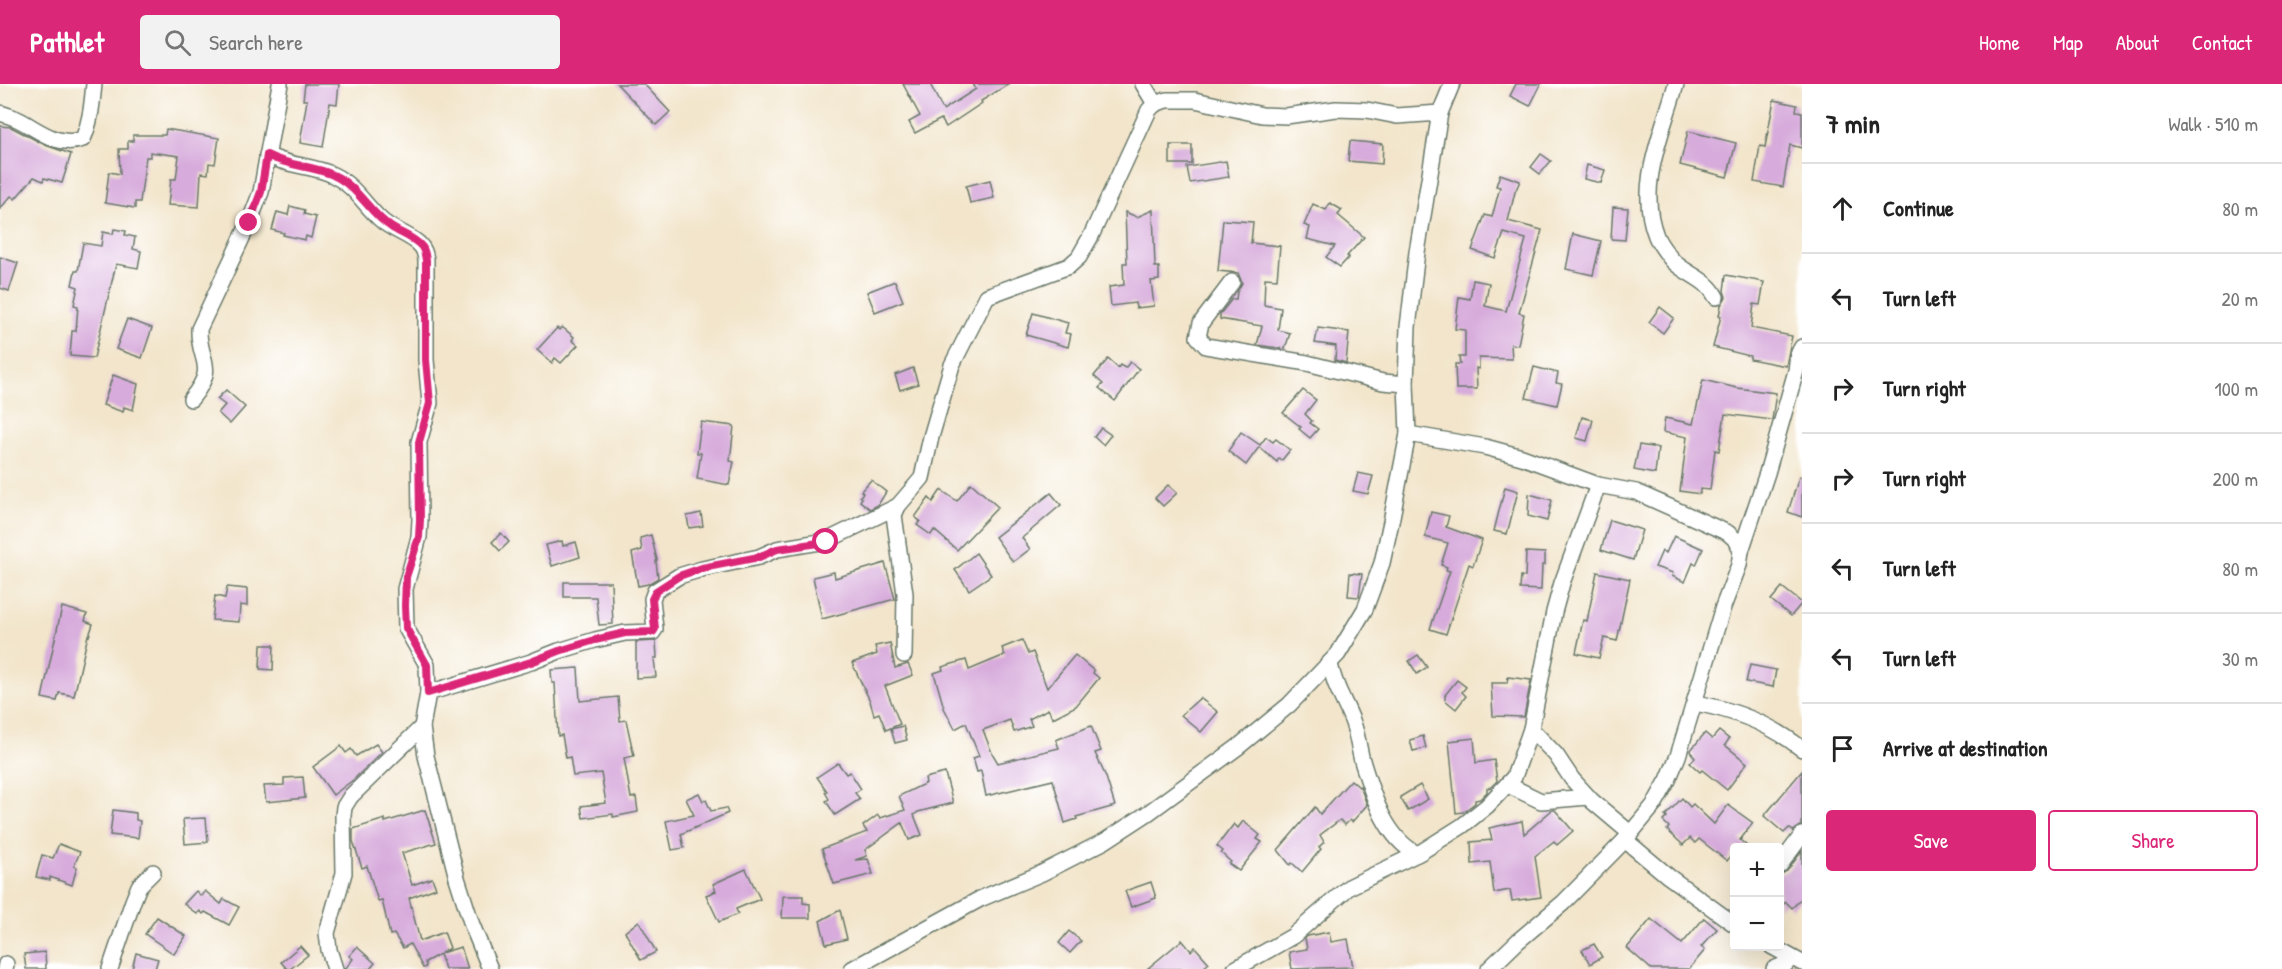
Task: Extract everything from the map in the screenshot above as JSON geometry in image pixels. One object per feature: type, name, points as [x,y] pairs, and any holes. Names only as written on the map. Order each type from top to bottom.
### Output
[{"type":"street","points":[[0,113],[18,120],[49,138],[75,142],[83,139],[87,130],[92,111],[94,84]]},
{"type":"street","points":[[192,399],[200,388],[206,367],[199,329],[249,223],[261,192],[280,84]]},
{"type":"street","points":[[1143,84],[1155,104]]},
{"type":"street","points":[[852,969],[876,963],[980,899],[1042,873],[1105,841],[1148,813],[1238,747],[1289,705],[1330,663],[1365,609],[1382,563],[1408,434],[1406,384],[1408,327],[1417,252],[1440,113],[1452,84]]},
{"type":"street","points":[[1676,84],[1656,148],[1650,180],[1652,220],[1656,238],[1674,262],[1713,290],[1716,297]]},
{"type":"street","points":[[904,654],[905,594],[894,515],[898,506],[922,478],[930,437],[952,365],[983,301],[993,292],[1069,266],[1079,257],[1149,111],[1155,104],[1166,100],[1195,100],[1262,115],[1286,116],[1336,109],[1367,110],[1398,116],[1440,113]]},
{"type":"street","points":[[267,155],[279,162],[333,174],[351,186],[379,219],[408,236],[424,249],[426,260],[426,360],[430,403],[419,442],[419,537],[406,577],[406,628],[427,665],[428,693],[422,727],[426,756],[457,878],[472,925],[490,969]]},
{"type":"street","points":[[1232,282],[1201,323],[1198,337],[1206,346],[1337,369],[1383,382],[1406,384]]},
{"type":"street","points":[[1488,969],[1563,903],[1628,837],[1654,805],[1668,780],[1695,703],[1723,607],[1739,565],[1741,551],[1767,473],[1796,371],[1798,354],[1802,347]]},
{"type":"street","points":[[1408,434],[1485,447],[1522,457],[1598,485],[1636,492],[1728,532],[1737,541],[1741,551]]},
{"type":"street","points":[[1235,969],[1293,936],[1349,887],[1416,854],[1462,826],[1508,785],[1521,761],[1531,729],[1556,602],[1598,485]]},
{"type":"street","points":[[428,693],[595,640],[625,633],[653,632],[655,629],[652,599],[656,591],[679,576],[702,568],[759,557],[777,549],[826,542],[898,506]]},
{"type":"street","points":[[1330,663],[1332,676],[1352,720],[1359,741],[1362,763],[1380,811],[1404,845],[1416,854]]},
{"type":"street","points":[[1695,703],[1728,710],[1758,721],[1786,736],[1802,749]]},
{"type":"street","points":[[335,969],[327,933],[344,873],[342,855],[344,807],[351,796],[422,727]]},
{"type":"street","points":[[1531,729],[1556,755],[1572,779],[1588,797],[1668,876],[1730,918]]},
{"type":"street","points":[[1508,785],[1541,801],[1588,797]]},
{"type":"street","points":[[1784,858],[1802,835]]},
{"type":"street","points":[[110,969],[139,886],[153,872]]},
{"type":"street","points":[[1780,951],[1797,961]]},
{"type":"street","points":[[1774,969],[1797,961]]},
{"type":"building","points":[[305,84],[339,84],[337,104],[330,103],[323,147],[300,143],[307,100],[303,100]]},
{"type":"building","points":[[617,84],[644,84],[670,112],[656,125]]},
{"type":"building","points":[[903,84],[930,84],[943,110],[976,89],[973,84],[1009,84],[946,127],[941,119],[915,133],[909,122],[920,116]]},
{"type":"building","points":[[1516,84],[1541,84],[1530,106],[1510,96]]},
{"type":"building","points":[[1774,100],[1797,105],[1796,111],[1802,112],[1802,148],[1790,145],[1783,187],[1754,182],[1760,146],[1765,147]]},
{"type":"building","points":[[0,126],[11,127],[45,145],[71,154],[62,183],[44,178],[43,181],[34,177],[15,199],[11,196],[0,209]]},
{"type":"building","points":[[166,129],[219,138],[215,164],[209,163],[208,174],[201,173],[199,207],[168,205],[171,179],[176,179],[179,156],[150,152],[150,157],[146,157],[140,202],[135,202],[135,208],[105,203],[109,172],[120,174],[119,149],[128,149],[128,141],[133,141],[133,135],[165,135]]},
{"type":"building","points":[[1688,131],[1736,143],[1727,177],[1680,165]]},
{"type":"building","points":[[1350,141],[1383,144],[1382,164],[1348,161]]},
{"type":"building","points":[[1170,145],[1192,145],[1192,164],[1170,164]]},
{"type":"building","points":[[1541,154],[1551,161],[1540,174],[1531,167]]},
{"type":"building","points":[[1226,161],[1229,177],[1190,183],[1187,167]]},
{"type":"building","points":[[1587,165],[1605,170],[1601,183],[1584,179]]},
{"type":"building","points":[[1500,174],[1520,181],[1508,221],[1542,230],[1519,313],[1524,314],[1518,345],[1511,344],[1512,359],[1479,358],[1479,369],[1476,368],[1477,389],[1456,389],[1455,364],[1460,364],[1459,357],[1465,357],[1465,330],[1455,329],[1459,297],[1470,299],[1473,280],[1489,283],[1485,306],[1506,311],[1526,239],[1504,233],[1495,258],[1472,250],[1485,215],[1492,217],[1500,187],[1496,186]]},
{"type":"building","points":[[990,180],[994,198],[970,203],[966,186]]},
{"type":"building","points":[[1330,203],[1342,210],[1338,215],[1364,237],[1340,267],[1326,257],[1335,246],[1307,239],[1310,227],[1304,225],[1313,204],[1326,210]]},
{"type":"building","points":[[290,206],[305,210],[304,214],[316,217],[311,238],[306,236],[305,240],[272,230],[277,212],[288,215]]},
{"type":"building","points":[[1613,207],[1628,208],[1625,240],[1611,239]]},
{"type":"building","points":[[1153,210],[1155,267],[1159,267],[1159,280],[1151,281],[1154,306],[1136,308],[1135,303],[1111,306],[1109,287],[1124,285],[1123,263],[1127,263],[1125,212],[1137,217]]},
{"type":"building","points":[[1223,220],[1253,222],[1251,243],[1280,246],[1277,279],[1265,278],[1264,305],[1281,308],[1278,330],[1290,333],[1285,349],[1257,345],[1262,326],[1220,319],[1220,314],[1232,299],[1236,299],[1242,283],[1238,273],[1218,271]]},
{"type":"building","points":[[114,229],[126,231],[125,235],[135,237],[133,249],[141,251],[138,268],[116,264],[94,358],[70,356],[72,331],[76,331],[78,306],[74,305],[78,287],[72,285],[75,271],[78,271],[83,243],[101,246],[103,232],[113,234]]},
{"type":"building","points":[[1573,234],[1601,241],[1593,275],[1566,269]]},
{"type":"building","points":[[0,257],[18,263],[9,291],[0,288]]},
{"type":"building","points":[[1726,275],[1764,282],[1760,305],[1754,304],[1751,328],[1792,336],[1786,366],[1750,359],[1750,356],[1713,347],[1721,316],[1719,316],[1721,305],[1726,297],[1724,291]]},
{"type":"building","points":[[895,281],[903,301],[875,312],[867,292]]},
{"type":"building","points":[[1660,307],[1674,318],[1663,333],[1649,322]]},
{"type":"building","points":[[1033,313],[1068,323],[1065,333],[1071,334],[1068,347],[1026,335]]},
{"type":"building","points":[[127,319],[152,328],[142,358],[116,349]]},
{"type":"building","points":[[562,327],[574,337],[572,340],[578,345],[561,363],[555,358],[552,363],[537,350],[557,328],[559,330]]},
{"type":"building","points":[[1318,328],[1349,332],[1346,363],[1335,360],[1336,346],[1315,343]]},
{"type":"building","points":[[1108,359],[1118,368],[1120,365],[1125,368],[1130,362],[1139,369],[1115,401],[1099,388],[1103,384],[1094,376]]},
{"type":"building","points":[[1534,367],[1558,373],[1556,383],[1562,384],[1557,405],[1526,398]]},
{"type":"building","points":[[913,368],[918,384],[900,390],[895,375]]},
{"type":"building","points":[[113,375],[138,384],[133,410],[124,407],[123,412],[103,405]]},
{"type":"building","points":[[1703,380],[1737,388],[1776,393],[1772,420],[1725,414],[1719,451],[1715,450],[1710,490],[1700,489],[1700,494],[1680,491],[1687,437],[1663,432],[1665,418],[1693,424]]},
{"type":"building","points":[[226,390],[245,407],[230,424],[218,413],[225,405],[217,399]]},
{"type":"building","points":[[1303,390],[1316,400],[1305,414],[1312,421],[1310,423],[1318,429],[1310,438],[1299,429],[1301,427],[1283,413]]},
{"type":"building","points":[[1582,417],[1593,420],[1587,441],[1576,438]]},
{"type":"building","points":[[701,422],[734,426],[730,461],[734,462],[729,485],[697,479],[701,453],[697,453]]},
{"type":"building","points":[[1101,428],[1111,435],[1103,445],[1094,437]]},
{"type":"building","points":[[1241,432],[1260,445],[1266,437],[1273,442],[1276,439],[1290,450],[1282,460],[1279,458],[1277,462],[1259,447],[1246,465],[1228,451]]},
{"type":"building","points":[[1639,445],[1658,448],[1655,474],[1634,470]]},
{"type":"building","points":[[1358,473],[1373,476],[1368,494],[1353,491]]},
{"type":"building","points":[[1799,477],[1802,477],[1802,517],[1788,512]]},
{"type":"building","points":[[871,480],[886,492],[878,505],[870,509],[860,501],[862,498],[860,496],[863,493],[861,491]]},
{"type":"building","points":[[971,483],[998,507],[957,550],[934,530],[931,535],[917,525],[920,521],[915,517],[929,498],[933,502],[941,490],[957,501]]},
{"type":"building","points":[[1168,485],[1177,493],[1163,506],[1155,498]]},
{"type":"building","points":[[1505,487],[1518,491],[1507,534],[1494,531]]},
{"type":"building","points":[[1051,493],[1061,505],[1022,538],[1030,549],[1013,562],[995,537]]},
{"type":"building","points":[[1529,494],[1552,500],[1547,521],[1528,516]]},
{"type":"building","points":[[1431,512],[1449,516],[1446,527],[1482,540],[1473,566],[1469,564],[1446,634],[1430,629],[1450,571],[1441,565],[1448,543],[1425,537]]},
{"type":"building","points":[[701,513],[703,526],[689,528],[687,516]]},
{"type":"building","points":[[1610,520],[1642,530],[1633,560],[1601,550]]},
{"type":"building","points":[[501,533],[509,542],[500,551],[492,542]]},
{"type":"building","points":[[651,535],[657,560],[658,578],[648,584],[638,586],[632,553],[642,550],[640,538]]},
{"type":"building","points":[[1674,536],[1703,549],[1696,565],[1693,563],[1685,582],[1672,576],[1673,573],[1655,567],[1662,551],[1666,553]]},
{"type":"building","points":[[562,541],[563,546],[576,542],[580,557],[552,566],[546,545]]},
{"type":"building","points":[[1526,552],[1545,553],[1541,590],[1520,589],[1521,576],[1525,577]]},
{"type":"building","points":[[976,553],[991,575],[969,590],[955,570]]},
{"type":"building","points":[[885,563],[895,599],[822,619],[813,577],[834,572],[835,578]]},
{"type":"building","points":[[1597,572],[1630,579],[1617,641],[1604,638],[1599,658],[1576,653],[1583,620],[1587,621]]},
{"type":"building","points":[[1350,573],[1362,574],[1359,597],[1348,596]]},
{"type":"building","points":[[564,582],[611,582],[613,624],[599,625],[596,597],[564,597]]},
{"type":"building","points":[[227,587],[247,589],[247,606],[240,605],[239,622],[212,620],[215,596],[225,598]]},
{"type":"building","points":[[1782,587],[1802,603],[1791,616],[1771,600]]},
{"type":"building","points":[[62,607],[87,614],[85,621],[93,624],[88,635],[74,696],[59,693],[57,701],[42,698]]},
{"type":"building","points":[[1022,640],[1028,654],[1033,652],[1047,688],[1075,655],[1099,678],[1076,706],[1053,718],[1048,709],[1029,719],[1032,726],[1014,732],[1010,720],[983,730],[992,753],[998,763],[1059,748],[1056,740],[1091,726],[1101,751],[1095,753],[1106,777],[1115,806],[1076,817],[1077,819],[1065,823],[1053,780],[986,796],[981,771],[977,772],[973,758],[979,756],[966,723],[955,729],[944,708],[934,673],[943,670],[942,667],[966,660],[969,670],[1005,655],[1002,648]]},
{"type":"building","points":[[656,641],[657,658],[654,658],[656,677],[636,678],[636,642]]},
{"type":"building","points":[[890,643],[895,668],[908,664],[913,675],[885,686],[900,724],[886,730],[879,713],[874,715],[852,663],[877,654],[875,646]]},
{"type":"building","points":[[261,645],[274,645],[273,670],[260,669]]},
{"type":"building","points":[[1418,655],[1427,667],[1417,674],[1409,661]]},
{"type":"building","points":[[1750,665],[1776,670],[1773,687],[1746,682]]},
{"type":"building","points":[[578,668],[580,701],[618,697],[620,721],[626,720],[634,756],[624,758],[631,798],[636,797],[638,812],[613,817],[613,814],[583,818],[581,806],[606,803],[601,773],[573,776],[570,757],[566,758],[562,735],[558,736],[555,683],[552,683],[551,670]]},
{"type":"building","points":[[1508,677],[1531,680],[1524,717],[1493,716],[1491,683],[1507,683]]},
{"type":"building","points":[[1457,680],[1466,687],[1462,692],[1466,696],[1456,709],[1445,700],[1445,695]]},
{"type":"building","points":[[1200,698],[1218,712],[1201,732],[1181,715]]},
{"type":"building","points":[[903,726],[907,740],[895,743],[891,729]]},
{"type":"building","points":[[1719,731],[1729,739],[1725,745],[1747,763],[1727,790],[1690,763],[1695,758],[1690,751],[1705,733],[1712,739]]},
{"type":"building","points":[[1423,736],[1426,748],[1413,751],[1410,740]]},
{"type":"building","points":[[1474,738],[1476,763],[1494,760],[1497,781],[1487,788],[1487,792],[1480,799],[1475,800],[1475,803],[1463,812],[1456,813],[1449,741]]},
{"type":"building","points":[[376,744],[382,752],[353,780],[333,795],[313,767],[341,746],[346,753],[351,749],[356,756]]},
{"type":"building","points":[[838,763],[846,774],[850,772],[861,789],[855,793],[860,799],[835,815],[826,801],[829,799],[825,792],[827,791],[817,777]]},
{"type":"building","points":[[1802,771],[1802,825],[1793,831],[1789,828],[1784,833],[1764,816]]},
{"type":"building","points":[[945,773],[953,803],[914,815],[922,835],[909,840],[902,823],[865,850],[867,856],[855,860],[868,859],[873,874],[834,884],[822,849],[867,832],[863,826],[878,815],[880,818],[905,810],[899,796],[926,783],[925,778]]},
{"type":"building","points":[[303,777],[305,798],[266,802],[264,786],[284,785],[284,778]]},
{"type":"building","points":[[1351,780],[1360,786],[1367,805],[1352,822],[1350,820],[1345,825],[1340,820],[1320,835],[1324,842],[1319,847],[1321,849],[1302,872],[1292,863],[1290,865],[1278,850],[1315,807],[1320,814]]},
{"type":"building","points":[[1420,785],[1428,799],[1408,811],[1400,797]]},
{"type":"building","points":[[699,793],[703,801],[706,800],[711,811],[726,808],[728,813],[681,834],[684,848],[672,850],[666,821],[694,815],[686,799]]},
{"type":"building","points":[[1682,798],[1690,807],[1693,804],[1714,824],[1728,805],[1753,823],[1740,840],[1743,843],[1730,843],[1730,857],[1727,861],[1699,839],[1695,843],[1690,838],[1683,845],[1667,830],[1669,827],[1663,821],[1667,817],[1665,816]]},
{"type":"building","points":[[113,810],[136,813],[136,820],[140,821],[138,838],[110,835]]},
{"type":"building","points":[[425,810],[436,843],[402,853],[412,885],[432,878],[436,888],[409,898],[420,941],[444,932],[450,948],[441,953],[461,947],[468,969],[445,969],[440,954],[425,962],[426,967],[423,968],[410,944],[403,948],[394,934],[390,935],[382,900],[378,901],[367,866],[362,868],[353,841],[353,829]]},
{"type":"building","points":[[1552,810],[1555,810],[1573,831],[1557,845],[1554,841],[1535,856],[1541,897],[1512,901],[1510,890],[1494,893],[1490,862],[1472,864],[1471,842],[1492,840],[1489,828],[1522,821],[1524,834]]},
{"type":"building","points":[[206,818],[208,842],[185,844],[183,819]]},
{"type":"building","points":[[1243,821],[1260,835],[1257,839],[1262,842],[1239,871],[1229,864],[1231,862],[1217,846],[1234,824],[1238,828]]},
{"type":"building","points":[[59,844],[80,852],[74,866],[77,867],[72,885],[50,877],[50,880],[36,877],[42,855],[53,858]]},
{"type":"building","points":[[1802,851],[1802,898],[1792,908],[1786,902],[1784,904],[1784,872]]},
{"type":"building","points":[[746,869],[760,899],[736,909],[738,914],[719,922],[706,895],[716,891],[713,884]]},
{"type":"building","points":[[1151,882],[1156,898],[1131,907],[1125,891]]},
{"type":"building","points":[[196,891],[201,896],[205,891],[221,904],[224,899],[239,907],[229,925],[205,912],[203,914],[200,911],[197,914],[184,904]]},
{"type":"building","points":[[783,896],[803,896],[803,903],[810,904],[810,918],[782,918]]},
{"type":"building","points":[[840,910],[847,939],[826,944],[820,921]]},
{"type":"building","points":[[157,917],[186,936],[174,954],[145,934]]},
{"type":"building","points":[[1704,918],[1717,929],[1701,947],[1705,950],[1689,969],[1651,969],[1627,948],[1651,919],[1682,944]]},
{"type":"building","points":[[639,921],[656,952],[641,960],[625,932]]},
{"type":"building","points":[[1069,931],[1081,941],[1070,953],[1059,943]]},
{"type":"building","points":[[1329,932],[1331,942],[1348,939],[1353,967],[1292,969],[1289,952],[1307,949],[1305,938],[1308,936]]},
{"type":"building","points":[[1182,940],[1191,951],[1195,947],[1209,963],[1202,969],[1147,969]]},
{"type":"building","points":[[1594,944],[1602,957],[1590,964],[1582,950]]},
{"type":"building","points":[[300,946],[308,955],[287,969],[281,962]]},
{"type":"building","points":[[357,947],[375,963],[370,969],[345,969],[353,959],[349,956]]},
{"type":"building","points":[[45,952],[46,969],[26,969],[24,954]]},
{"type":"building","points":[[136,953],[158,959],[155,969],[132,969]]},
{"type":"route","points":[[249,223],[261,192],[267,155],[279,162],[333,174],[351,186],[379,219],[417,242],[424,249],[427,274],[426,360],[430,403],[419,442],[419,537],[406,577],[405,606],[406,628],[427,665],[428,693],[595,640],[625,633],[653,632],[655,629],[652,599],[656,591],[679,576],[702,568],[759,557],[777,549],[826,542]]}]
